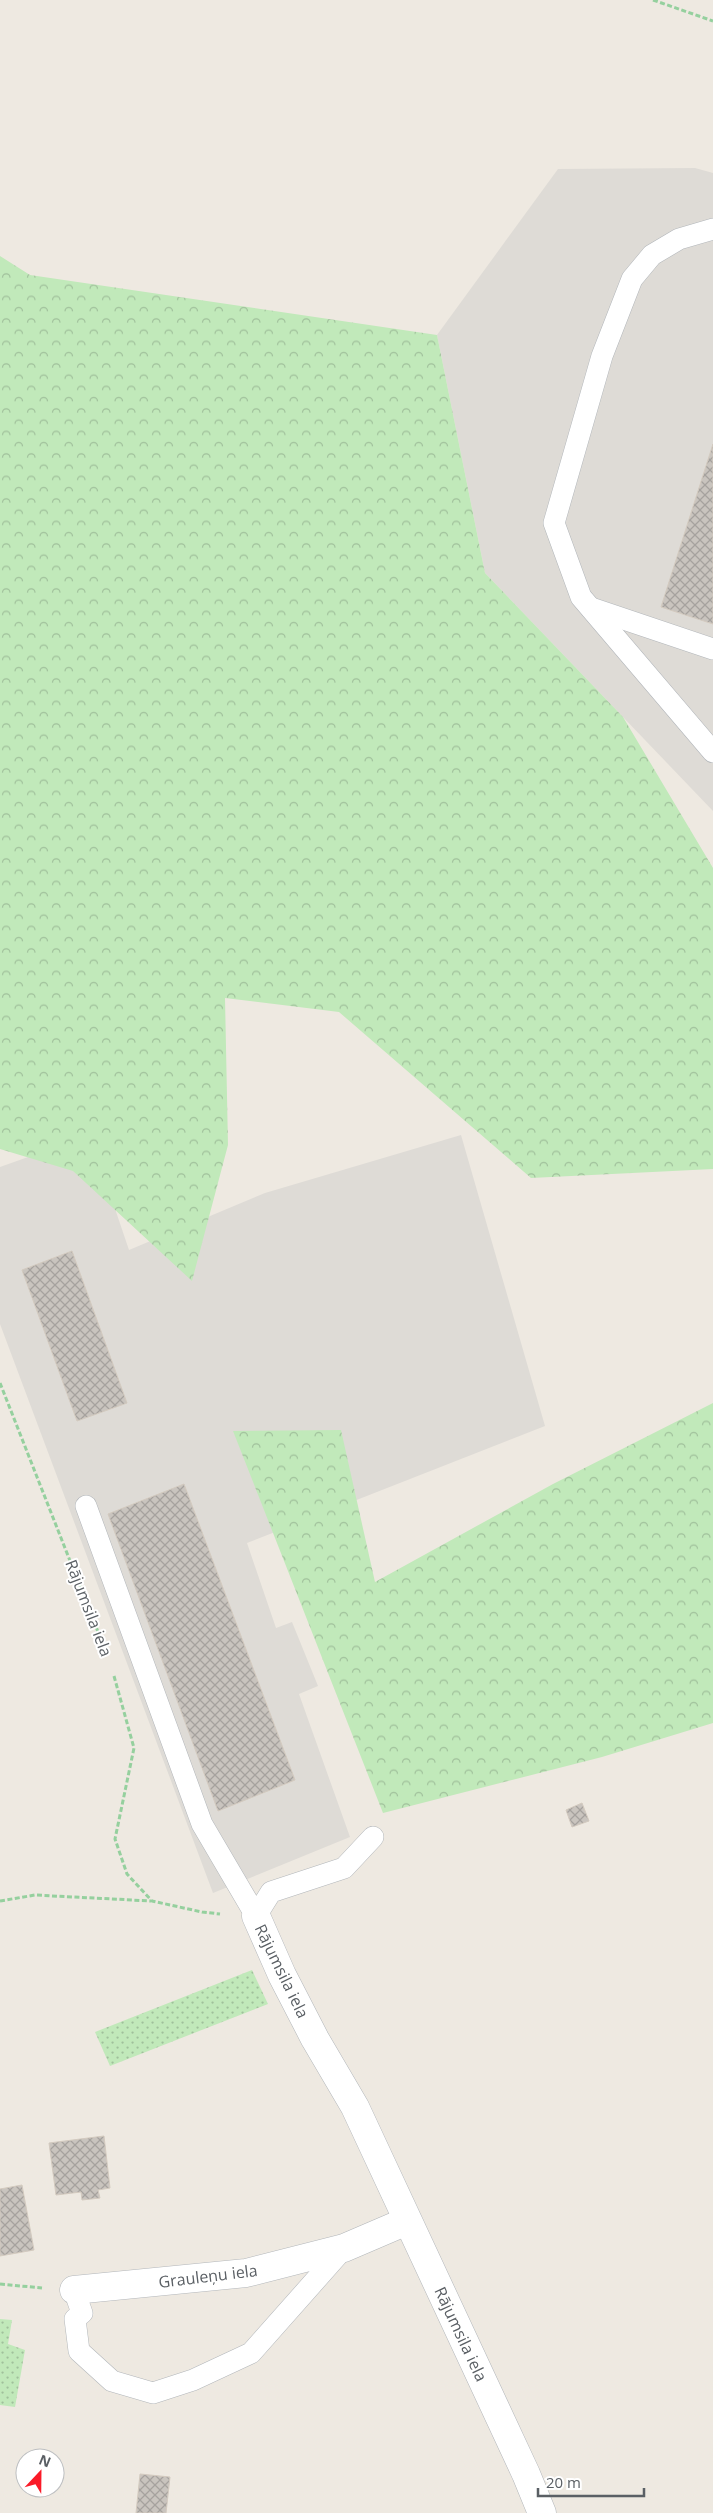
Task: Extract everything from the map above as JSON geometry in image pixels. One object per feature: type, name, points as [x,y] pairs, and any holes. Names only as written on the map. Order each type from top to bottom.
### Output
[{"type":"street","name":"Rājumsila iela","points":[[256,1916],[290,1991],[355,2107],[526,2474],[542,2513]]},
{"type":"street","name":"Grauleņu iela","points":[[74,2290],[246,2273],[344,2248],[408,2221]]},
{"type":"lane","points":[[713,229],[679,238],[652,255],[632,279],[602,356],[554,523],[581,597],[713,752]]},
{"type":"lane","points":[[591,608],[713,649]]},
{"type":"lane","points":[[86,1506],[202,1824],[256,1916],[271,1892],[344,1868],[373,1837]]},
{"type":"lane","points":[[74,2290],[82,2314],[75,2319],[79,2351],[112,2381],[153,2393],[193,2380],[251,2353],[344,2248]]},
{"type":"path","points":[[652,0],[713,21]]},
{"type":"path","name":"Rājumsila iela","points":[[0,1383],[102,1644]]},
{"type":"path","name":"Rājumsila iela","points":[[113,1672],[134,1748],[115,1840],[127,1874],[152,1901],[202,1912],[256,1916]]},
{"type":"path","points":[[0,1900],[35,1895],[152,1901]]},
{"type":"path","points":[[0,2284],[74,2290]]},
{"type":"shaded area","points":[[695,168],[713,173],[713,811],[485,573],[437,335],[558,169]]},
{"type":"shaded area","points":[[90,1135],[129,1250],[265,1193],[461,1135],[545,1426],[247,1543],[276,1628],[292,1622],[318,1686],[299,1694],[350,1837],[213,1893],[0,1324],[0,1167]]},
{"type":"green space","points":[[0,256],[30,275],[437,335],[485,573],[623,717],[713,868],[713,1169],[531,1178],[339,1012],[225,998],[228,1145],[192,1281],[73,1171],[0,1149]]},
{"type":"green space","points":[[713,1403],[713,1723],[602,1757],[383,1813],[233,1431],[341,1430],[375,1582],[553,1484]]},
{"type":"green space","points":[[252,1970],[268,2004],[110,2066],[95,2032]]},
{"type":"green space","points":[[0,2319],[12,2320],[8,2344],[25,2350],[15,2407],[0,2405]]},
{"type":"building","points":[[713,444],[713,624],[661,607]]},
{"type":"building","points":[[72,1251],[127,1403],[77,1421],[22,1270]]},
{"type":"building","points":[[184,1484],[295,1780],[218,1811],[108,1514]]},
{"type":"building","points":[[582,1803],[589,1821],[572,1827],[566,1810]]},
{"type":"building","points":[[104,2136],[110,2188],[98,2190],[100,2198],[82,2200],[81,2192],[56,2195],[49,2143]]},
{"type":"building","points":[[22,2185],[34,2250],[0,2256],[0,2189]]},
{"type":"building","points":[[140,2474],[170,2477],[166,2513],[136,2513]]}]
